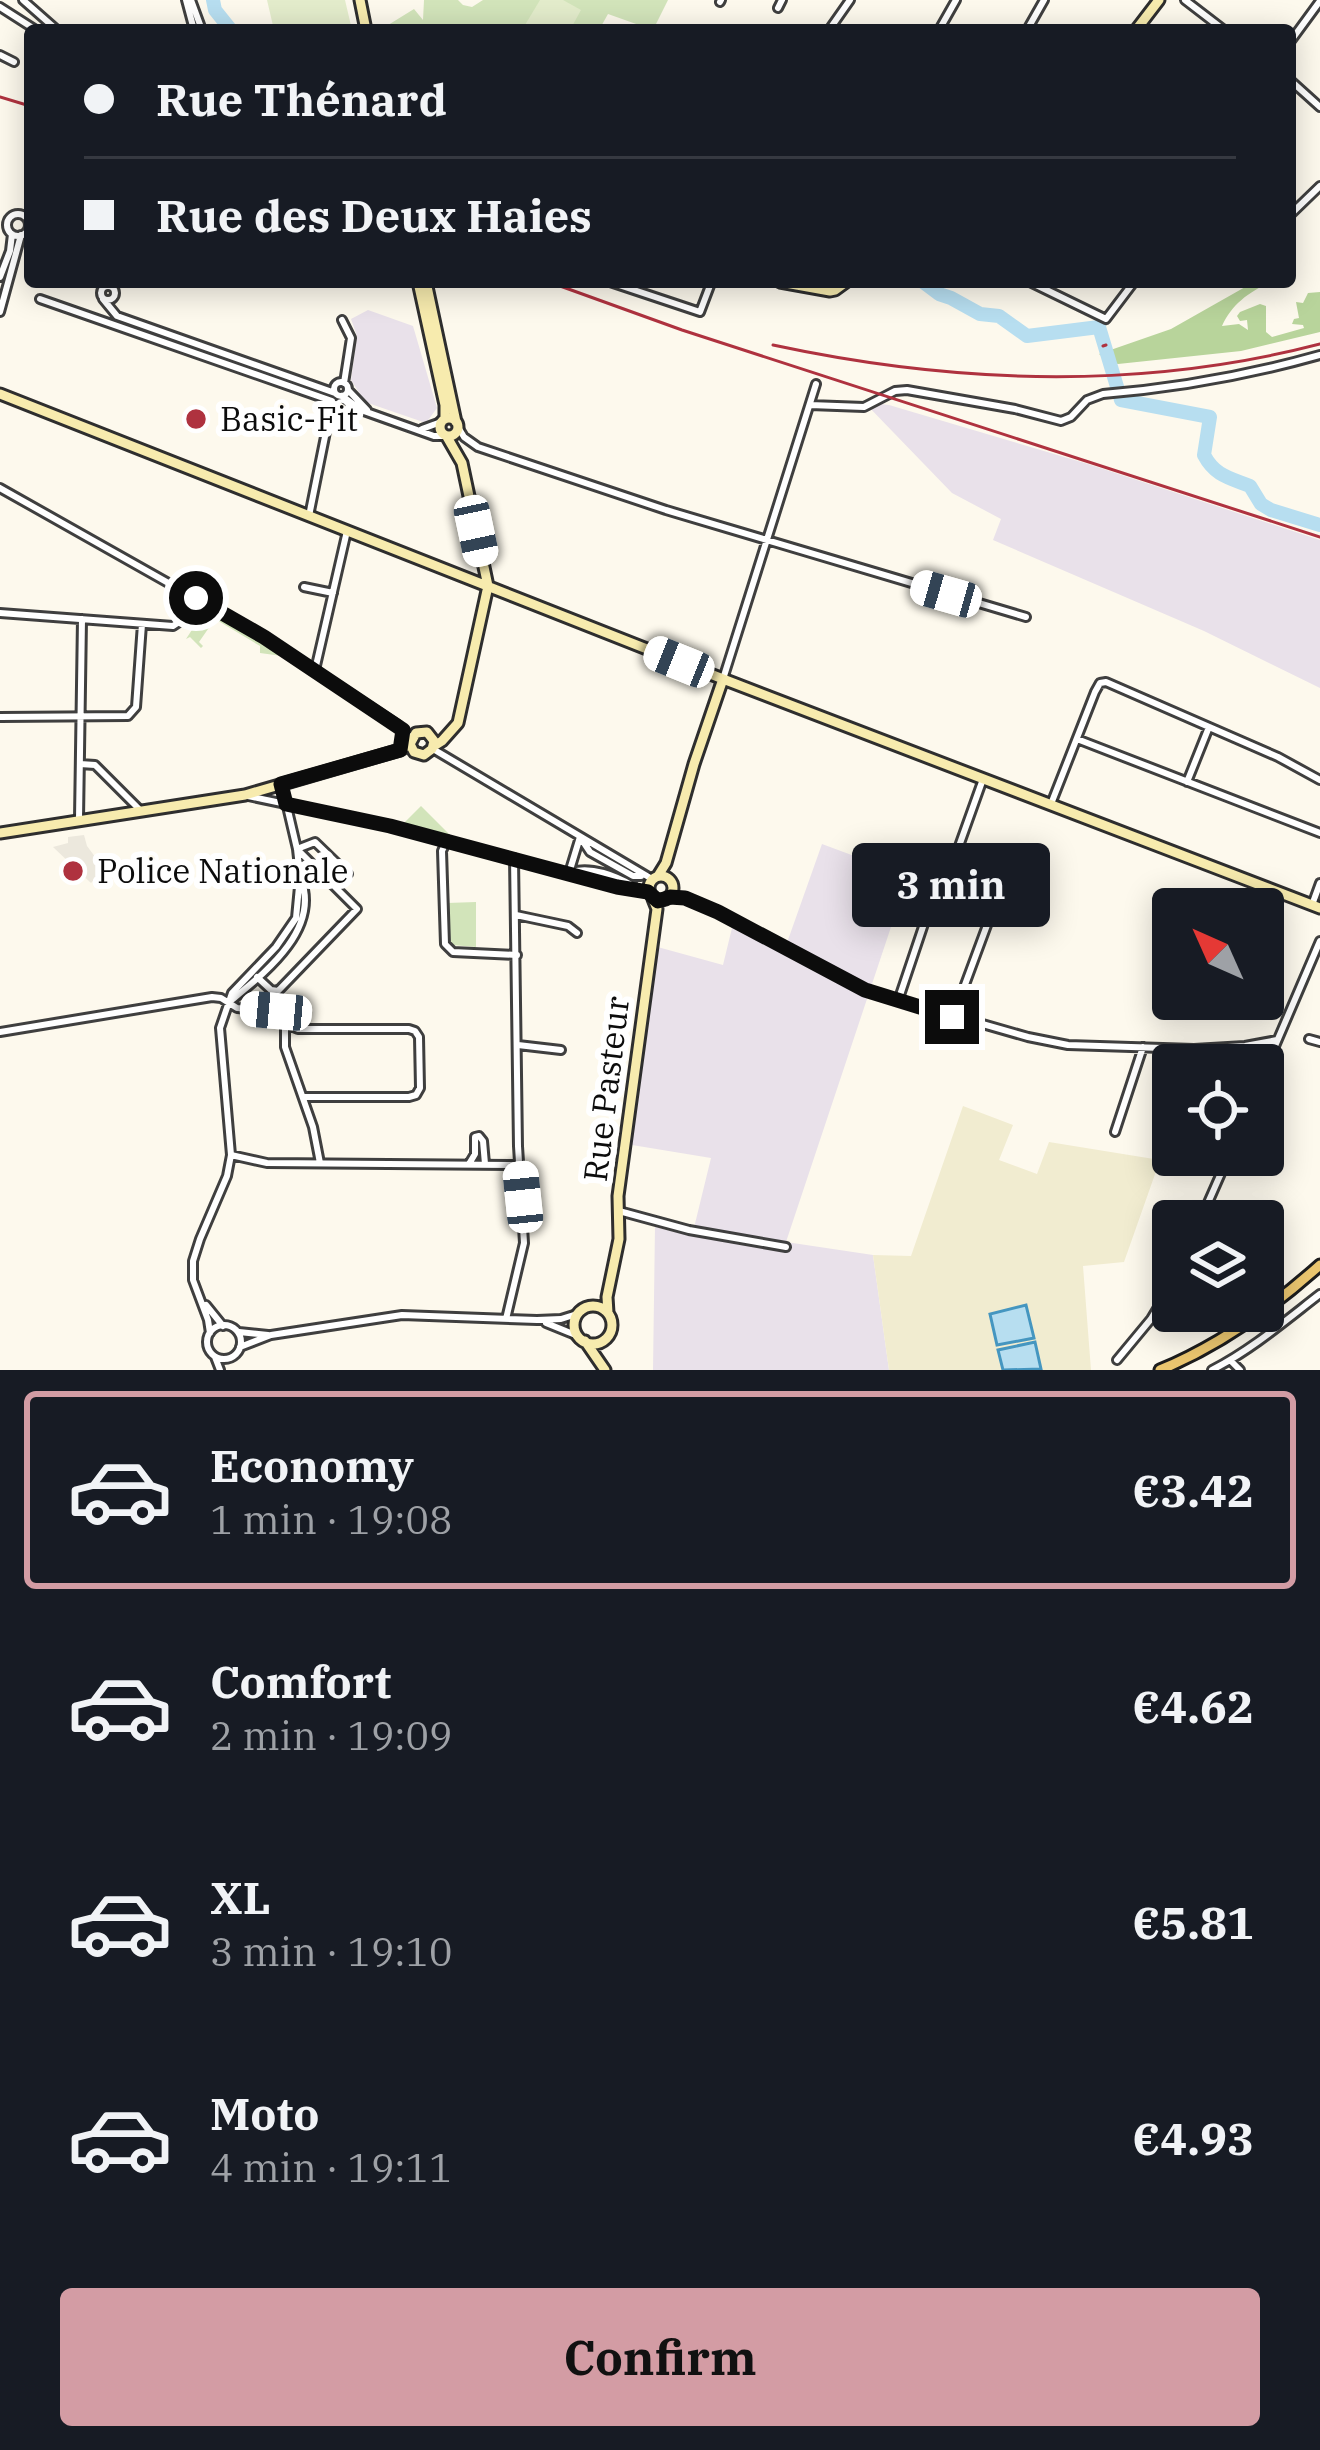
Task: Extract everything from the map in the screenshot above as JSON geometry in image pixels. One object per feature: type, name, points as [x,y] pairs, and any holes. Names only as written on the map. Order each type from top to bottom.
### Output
[{"type":"main road","points":[[1160,1370],[1224,1339],[1320,1263]]},
{"type":"street","points":[[23,0],[50,24]]},
{"type":"street","points":[[1141,24],[1160,0]]},
{"type":"street","points":[[1184,0],[1215,24]]},
{"type":"street","points":[[1296,35],[1320,1]]},
{"type":"street","points":[[0,7],[27,24]]},
{"type":"street","points":[[1204,24],[1208,19]]},
{"type":"street","points":[[0,55],[14,62]]},
{"type":"street","points":[[1296,87],[1320,106]]},
{"type":"street","points":[[1296,209],[1320,186]]},
{"type":"street","points":[[0,313],[14,251],[14,234],[3,222]]},
{"type":"street","points":[[0,277],[14,234],[24,226]]},
{"type":"street","points":[[106,288],[118,316],[339,392],[370,412],[434,436],[450,428]]},
{"type":"street","points":[[106,288],[128,319]]},
{"type":"street","points":[[0,488],[315,670],[424,755],[458,723],[488,586],[423,288]]},
{"type":"street","points":[[628,288],[700,312],[708,288]]},
{"type":"street","points":[[816,288],[836,288]]},
{"type":"street","points":[[1042,288],[1106,319],[1129,288]]},
{"type":"street","points":[[1050,292],[1053,288]]},
{"type":"street","points":[[40,298],[339,392]]},
{"type":"street","points":[[309,516],[351,338],[342,320]]},
{"type":"street","points":[[810,405],[864,407],[907,390],[1060,421],[1087,400],[1260,371],[1320,355]]},
{"type":"street","points":[[723,680],[816,385]]},
{"type":"street","points":[[0,394],[723,680],[1316,907],[1320,883]]},
{"type":"street","points":[[420,429],[450,428],[478,447],[666,511],[1026,617]]},
{"type":"street","points":[[462,460],[464,452],[478,447]]},
{"type":"street","points":[[315,670],[347,531]]},
{"type":"street","points":[[304,587],[333,593]]},
{"type":"street","points":[[0,613],[173,626],[196,598]]},
{"type":"street","points":[[79,820],[82,619]]},
{"type":"street","points":[[0,717],[134,713],[142,624]]},
{"type":"street","name":"Rue Pasteur","points":[[608,1313],[657,889],[723,680]]},
{"type":"street","points":[[1052,804],[1100,683],[1106,682],[1320,780]]},
{"type":"street","points":[[1187,782],[1209,728]]},
{"type":"street","points":[[451,731],[453,760]]},
{"type":"street","points":[[0,833],[245,795],[428,732],[432,744],[453,760],[657,889]]},
{"type":"street","points":[[1077,740],[1320,833]]},
{"type":"street","points":[[79,764],[95,765],[148,813]]},
{"type":"street","points":[[898,1001],[934,893],[937,886],[944,887],[983,778]]},
{"type":"street","points":[[281,784],[297,849],[296,917],[232,993],[220,1028],[231,1155],[193,1261],[193,1280],[210,1333],[207,1344],[224,1370],[240,1347],[271,1335],[402,1315],[561,1319],[590,1306],[608,1313],[611,1329],[605,1339],[605,1370]]},
{"type":"street","points":[[245,795],[569,873],[579,868],[657,889],[718,912],[865,990],[1068,1045],[1245,1046],[1277,1040]]},
{"type":"street","points":[[569,873],[580,837]]},
{"type":"street","points":[[447,841],[442,851],[445,944],[453,952],[517,956]]},
{"type":"street","points":[[297,849],[315,842],[332,858],[348,874],[335,887]]},
{"type":"street","points":[[256,977],[278,991],[357,910],[297,849]]},
{"type":"street","points":[[506,1319],[524,1243],[514,858]]},
{"type":"street","points":[[229,1002],[293,939],[301,925],[306,892],[300,876]]},
{"type":"street","points":[[952,1017],[1003,882]]},
{"type":"street","points":[[516,915],[568,926],[577,933]]},
{"type":"street","points":[[1275,1044],[1320,941]]},
{"type":"street","points":[[0,1032],[212,998],[237,1008],[276,1011],[285,1024],[298,1029],[416,1031],[420,1088],[416,1095],[304,1097]]},
{"type":"street","points":[[285,1024],[285,1047],[304,1097],[320,1163]]},
{"type":"street","points":[[1310,1039],[1320,1042]]},
{"type":"street","points":[[518,1045],[561,1050]]},
{"type":"street","points":[[1115,1132],[1143,1048]]},
{"type":"street","points":[[470,1164],[479,1136],[485,1164]]},
{"type":"street","points":[[231,1155],[267,1162],[519,1165]]},
{"type":"street","points":[[619,1211],[689,1230],[786,1247]]},
{"type":"street","name":"Rue Pasteur","points":[[590,1306],[611,1276]]},
{"type":"street","points":[[1212,1370],[1320,1294]]},
{"type":"street","points":[[201,1298],[223,1326],[271,1335]]},
{"type":"street","points":[[577,1314],[574,1325],[605,1370]]},
{"type":"street","points":[[1117,1360],[1152,1317]]},
{"type":"street","points":[[537,1321],[595,1343],[605,1339]]},
{"type":"street","points":[[210,1333],[223,1326]]},
{"type":"street","points":[[237,1332],[240,1347]]},
{"type":"street","points":[[215,1357],[232,1357]]},
{"type":"street","points":[[1231,1360],[1240,1370]]},
{"type":"shaded area","points":[[368,310],[413,326],[437,408],[426,423],[365,402],[351,380],[357,336],[351,319]]},
{"type":"shaded area","points":[[864,402],[889,405],[1088,464],[1320,540],[1320,688],[1204,631],[993,540],[1001,519],[952,493]]},
{"type":"shaded area","points":[[84,835],[104,869],[91,883],[53,847],[68,843],[68,837]]},
{"type":"shaded area","points":[[822,844],[908,876],[786,1242],[873,1255],[889,1370],[653,1370],[655,1227],[692,1236],[711,1158],[632,1145],[654,946],[723,965],[732,928],[783,954]]},
{"type":"shaded area","points":[[963,1106],[1013,1125],[999,1160],[1037,1174],[1049,1142],[1152,1159],[1154,1176],[1124,1262],[1083,1266],[1091,1370],[889,1370],[873,1255],[911,1256]]},
{"type":"green space","points":[[267,0],[345,0],[351,24],[273,24]]},
{"type":"green space","points":[[424,0],[458,0],[472,7],[483,0],[668,0],[656,24],[636,24],[608,14],[602,24],[390,24],[414,9],[423,20]]},
{"type":"green space","points":[[540,0],[563,0],[581,10],[573,24],[526,24]]},
{"type":"green space","points":[[1243,288],[1259,288],[1231,311],[1222,326],[1239,324],[1248,330],[1247,320],[1237,316],[1260,304],[1266,306],[1266,332],[1272,337],[1304,328],[1292,324],[1299,318],[1296,302],[1303,303],[1308,293],[1320,292],[1320,332],[1241,351],[1118,364],[1099,354],[1171,329]]},
{"type":"green space","points":[[209,612],[282,656],[260,653],[260,646],[215,619],[199,642],[201,648],[190,637],[186,639]]},
{"type":"green space","points":[[421,806],[452,837],[403,824]]},
{"type":"green space","points":[[476,902],[476,947],[452,945],[447,903]]},
{"type":"water","points":[[1026,1305],[1034,1338],[997,1345],[990,1314]]},
{"type":"water","points":[[1035,1342],[1041,1369],[1003,1370],[998,1350]]},
{"type":"waterway","points":[[213,0],[226,24]]},
{"type":"waterway","points":[[931,288],[980,314],[999,316],[1027,336],[1099,327],[1121,400],[1210,417],[1204,455],[1213,468],[1250,486],[1271,510],[1320,525]]},
{"type":"railway","points":[[0,97],[24,104]]},
{"type":"railway","points":[[566,288],[1320,537]]},
{"type":"railway","points":[[773,345],[910,368],[1047,377],[1184,369],[1320,344]]},
{"type":"place","name":"Basic-Fit","points":[[196,419]]},
{"type":"place","name":"Police Nationale","points":[[73,871]]},
{"type":"route","points":[[196,598],[264,637],[403,730],[400,750],[281,784],[286,804],[648,892],[658,901],[685,898],[865,990],[952,1017]]}]
